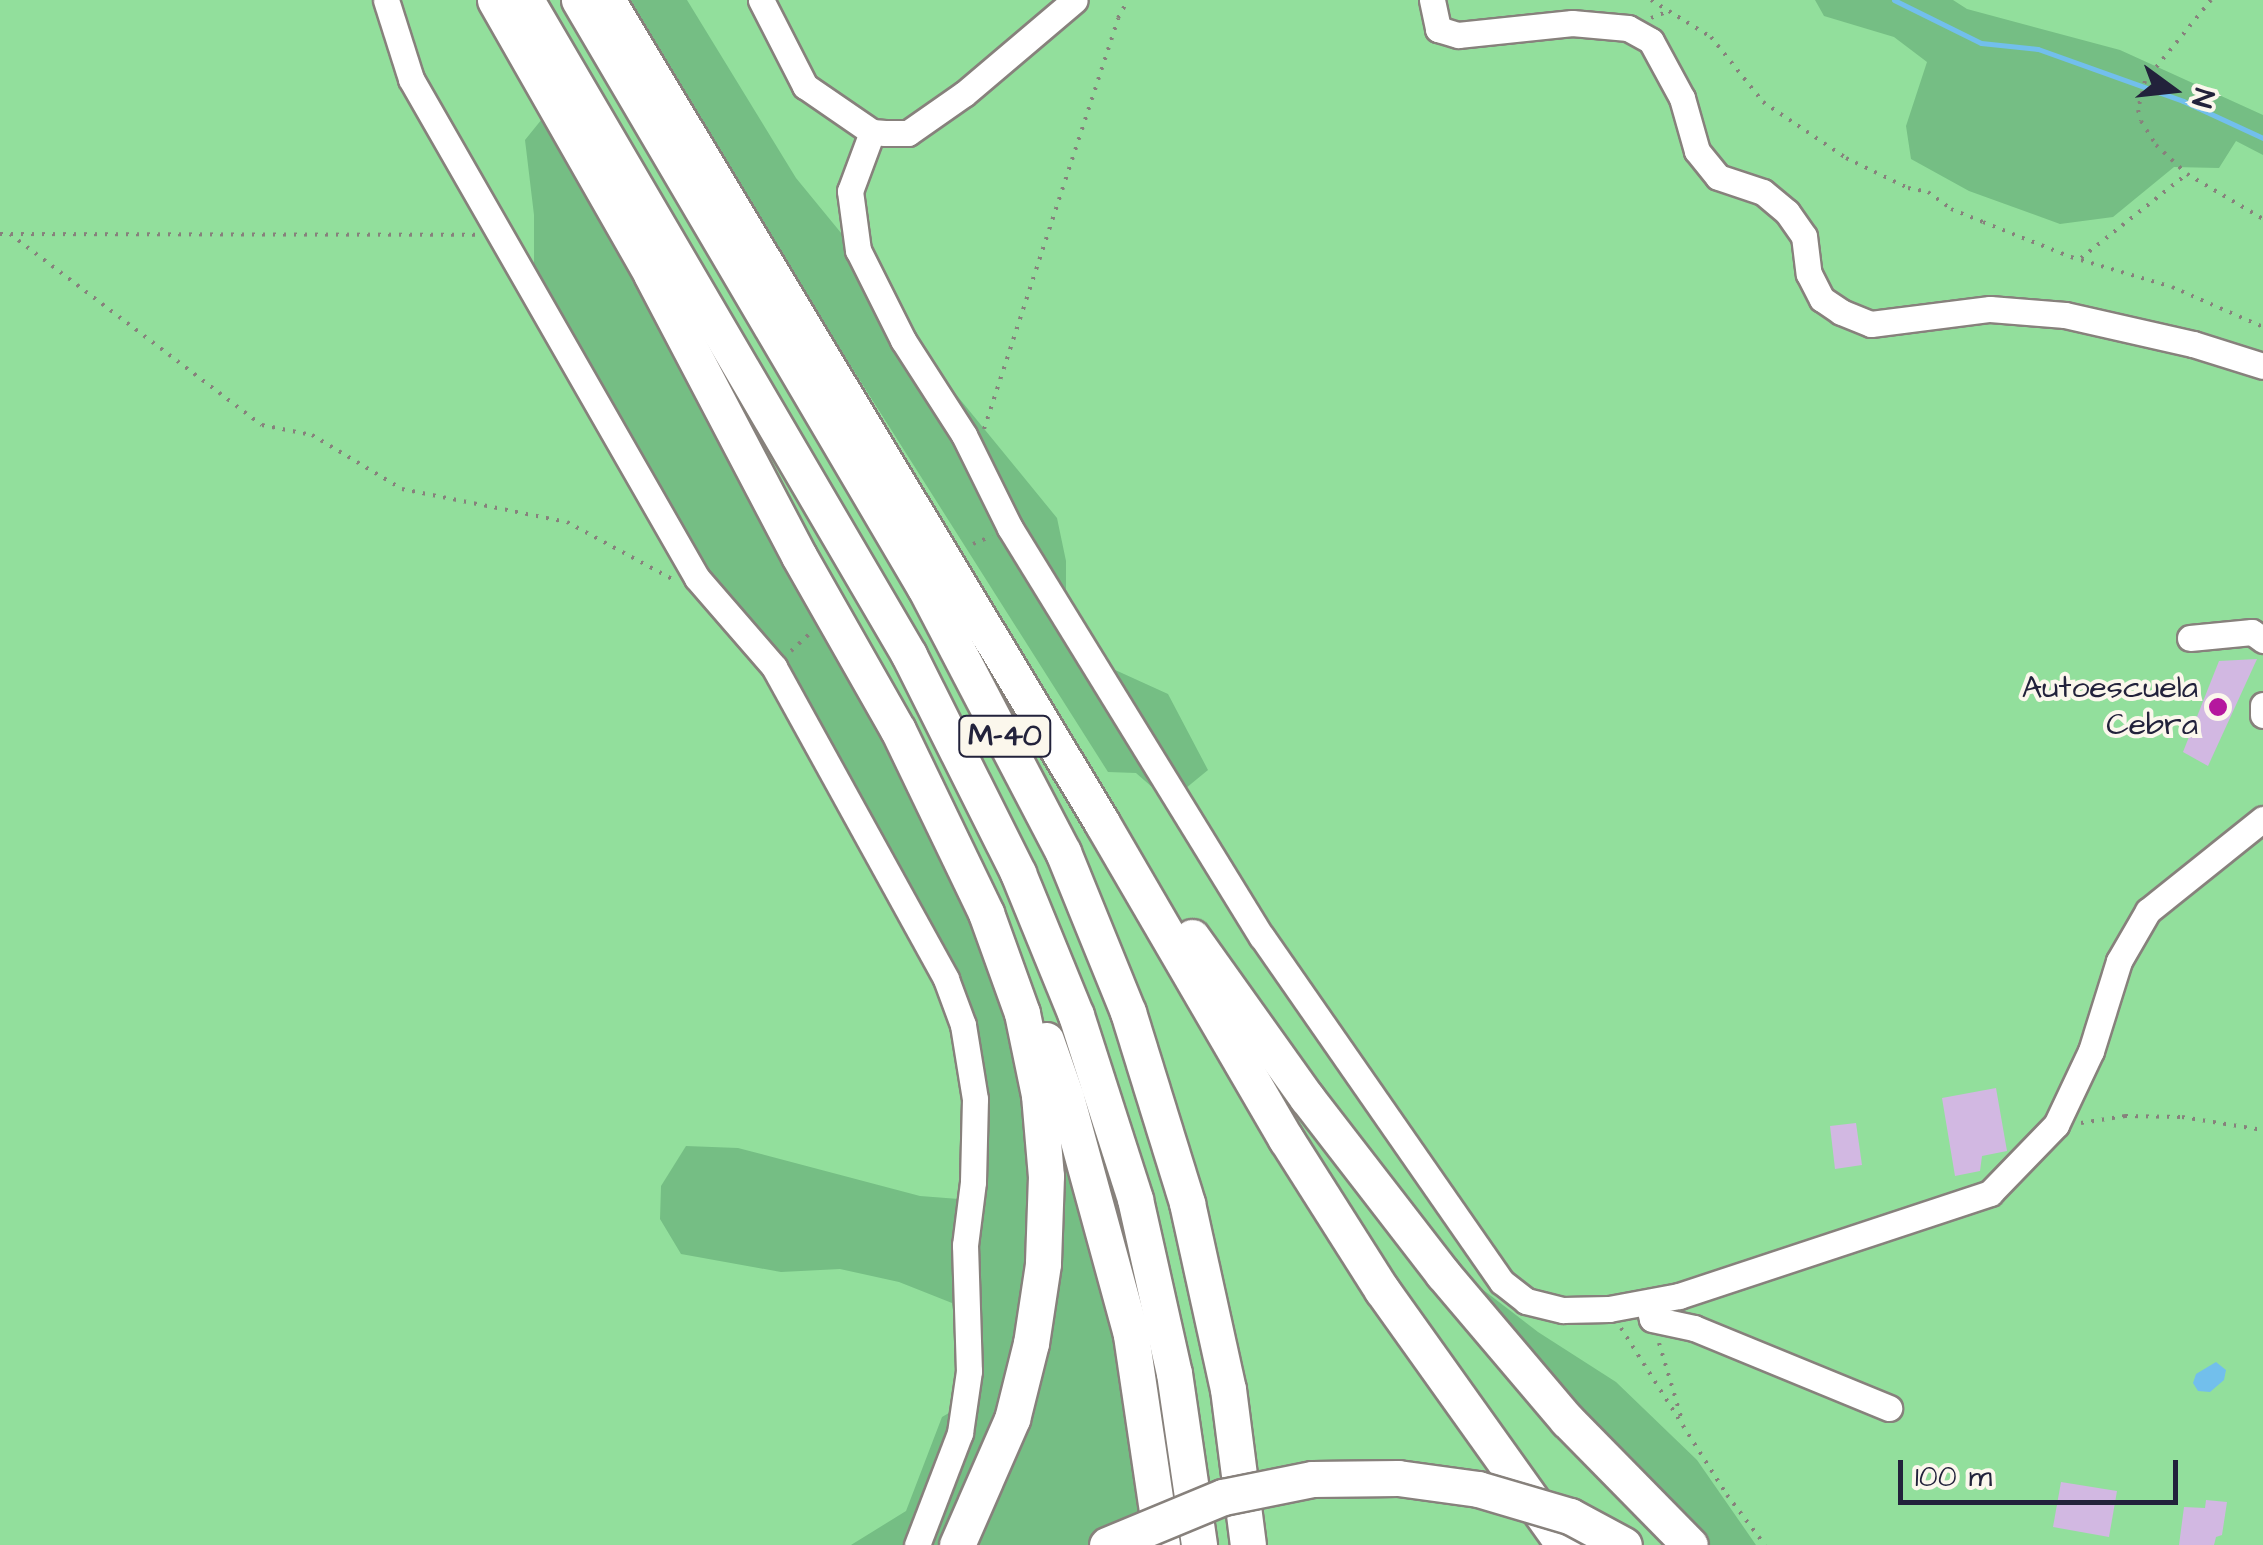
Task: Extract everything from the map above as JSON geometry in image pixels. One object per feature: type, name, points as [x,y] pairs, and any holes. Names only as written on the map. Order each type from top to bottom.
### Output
[{"type":"highway","points":[[495,0],[651,274],[898,730],[986,913],[1022,1013],[1039,1095],[1046,1194],[1043,1264],[1031,1343],[1012,1419],[957,1545]]},
{"type":"highway","name":"M-40","points":[[526,0],[909,654],[1018,872],[1076,1016],[1136,1198],[1174,1373],[1199,1545]]},
{"type":"highway","name":"M-40","points":[[579,0],[925,588],[1064,852],[1128,1012],[1187,1203],[1228,1390],[1248,1545]]},
{"type":"highway","points":[[607,0],[1102,823],[1286,1139],[1382,1290],[1564,1545]]},
{"type":"highway","points":[[766,265],[1216,976],[1443,1274],[1567,1420],[1690,1545]]},
{"type":"highway","points":[[743,449],[905,724],[984,881],[1035,1008],[1066,1096],[1131,1335],[1162,1545]]},
{"type":"highway","points":[[1106,1545],[1223,1497],[1312,1479],[1398,1478],[1478,1489],[1570,1516],[1624,1545]]},
{"type":"street","points":[[386,0],[411,79],[696,578],[774,667],[946,979],[963,1025],[975,1099],[974,1182],[965,1245],[969,1371],[960,1433],[917,1545]]},
{"type":"street","points":[[761,0],[806,86],[872,132],[908,133],[964,94],[1075,0]]},
{"type":"street","points":[[1432,0],[1438,29],[1458,35],[1572,23],[1628,28],[1651,42],[1682,98],[1697,151],[1718,176],[1763,192],[1788,212],[1804,236],[1808,274],[1822,299],[1841,312],[1870,324],[1990,308],[2065,314],[2193,344],[2263,366]]},
{"type":"street","points":[[872,132],[850,191],[858,250],[903,340],[974,457],[1010,528],[1262,937],[1502,1282],[1526,1301],[1564,1310],[1650,1311],[1889,1408]]},
{"type":"street","points":[[2190,638],[2252,632],[2263,640]]},
{"type":"street","points":[[2263,705],[2263,715]]},
{"type":"street","points":[[1650,1311],[1990,1193],[2044,1138],[2077,1085],[2119,960],[2148,911],[2263,819]]},
{"type":"path","points":[[974,457],[1118,18],[1128,0]]},
{"type":"path","points":[[1651,0],[1711,37],[1763,102],[1846,158],[1928,192],[1951,208],[2079,260],[2172,288],[2263,326]]},
{"type":"path","points":[[2211,0],[2146,82],[2138,110],[2156,145],[2186,174],[2263,219]]},
{"type":"path","points":[[2079,260],[2186,174]]},
{"type":"path","points":[[0,234],[504,236]]},
{"type":"path","points":[[10,234],[262,425],[312,435],[402,489],[566,522],[677,582]]},
{"type":"path","points":[[774,667],[809,634]]},
{"type":"path","points":[[2044,1138],[2074,1124],[2125,1116],[2182,1118],[2263,1130]]},
{"type":"path","points":[[1609,1310],[1765,1545]]},
{"type":"path","points":[[1650,1311],[1684,1428]]},
{"type":"green space","points":[[0,0],[2263,0],[2263,1545],[0,1545]]},
{"type":"green space","points":[[626,0],[687,0],[796,178],[846,239],[927,359],[1057,518],[1066,561],[1066,608],[1091,659],[1168,694],[1208,770],[1169,802],[1136,773],[1108,772],[738,188]]},
{"type":"green space","points":[[1815,0],[1953,0],[1967,9],[2120,50],[2263,115],[2263,155],[2236,141],[2219,168],[2174,167],[2113,217],[2060,224],[1969,191],[1911,159],[1906,126],[1927,62],[1894,37],[1824,16]]},
{"type":"green space","points":[[546,114],[929,819],[1015,1028],[1035,1191],[1027,1306],[1000,1412],[943,1545],[851,1545],[906,1511],[942,1417],[954,1410],[957,1334],[952,1303],[899,1282],[840,1269],[781,1272],[681,1254],[660,1219],[661,1186],[686,1146],[738,1148],[920,1196],[959,1199],[972,1039],[814,742],[698,574],[534,286],[534,215],[525,140]]},
{"type":"green space","points":[[1061,1117],[1136,1421],[1151,1545],[972,1545]]},
{"type":"green space","points":[[1469,1279],[1538,1332],[1616,1382],[1697,1460],[1756,1545],[1705,1545],[1654,1497]]},
{"type":"water","points":[[2216,1362],[2226,1370],[2224,1380],[2210,1392],[2198,1391],[2193,1383],[2196,1374]]},
{"type":"building","name":"Autoescuela Cebra","points":[[2257,659],[2208,766],[2183,752],[2219,661]]},
{"type":"building","points":[[1996,1088],[2007,1151],[1982,1156],[1980,1171],[1955,1176],[1942,1098]]},
{"type":"building","points":[[1856,1123],[1862,1165],[1835,1169],[1830,1126]]},
{"type":"building","points":[[2061,1482],[2117,1491],[2109,1537],[2053,1527]]},
{"type":"building","points":[[2206,1500],[2227,1502],[2222,1535],[2216,1537],[2214,1545],[2179,1545],[2184,1507],[2205,1508]]},
{"type":"waterway","points":[[1894,0],[1981,43],[2038,49],[2183,101],[2263,138]]},
{"type":"place","name":"Autoescuela Cebra","points":[[2218,707]]}]
